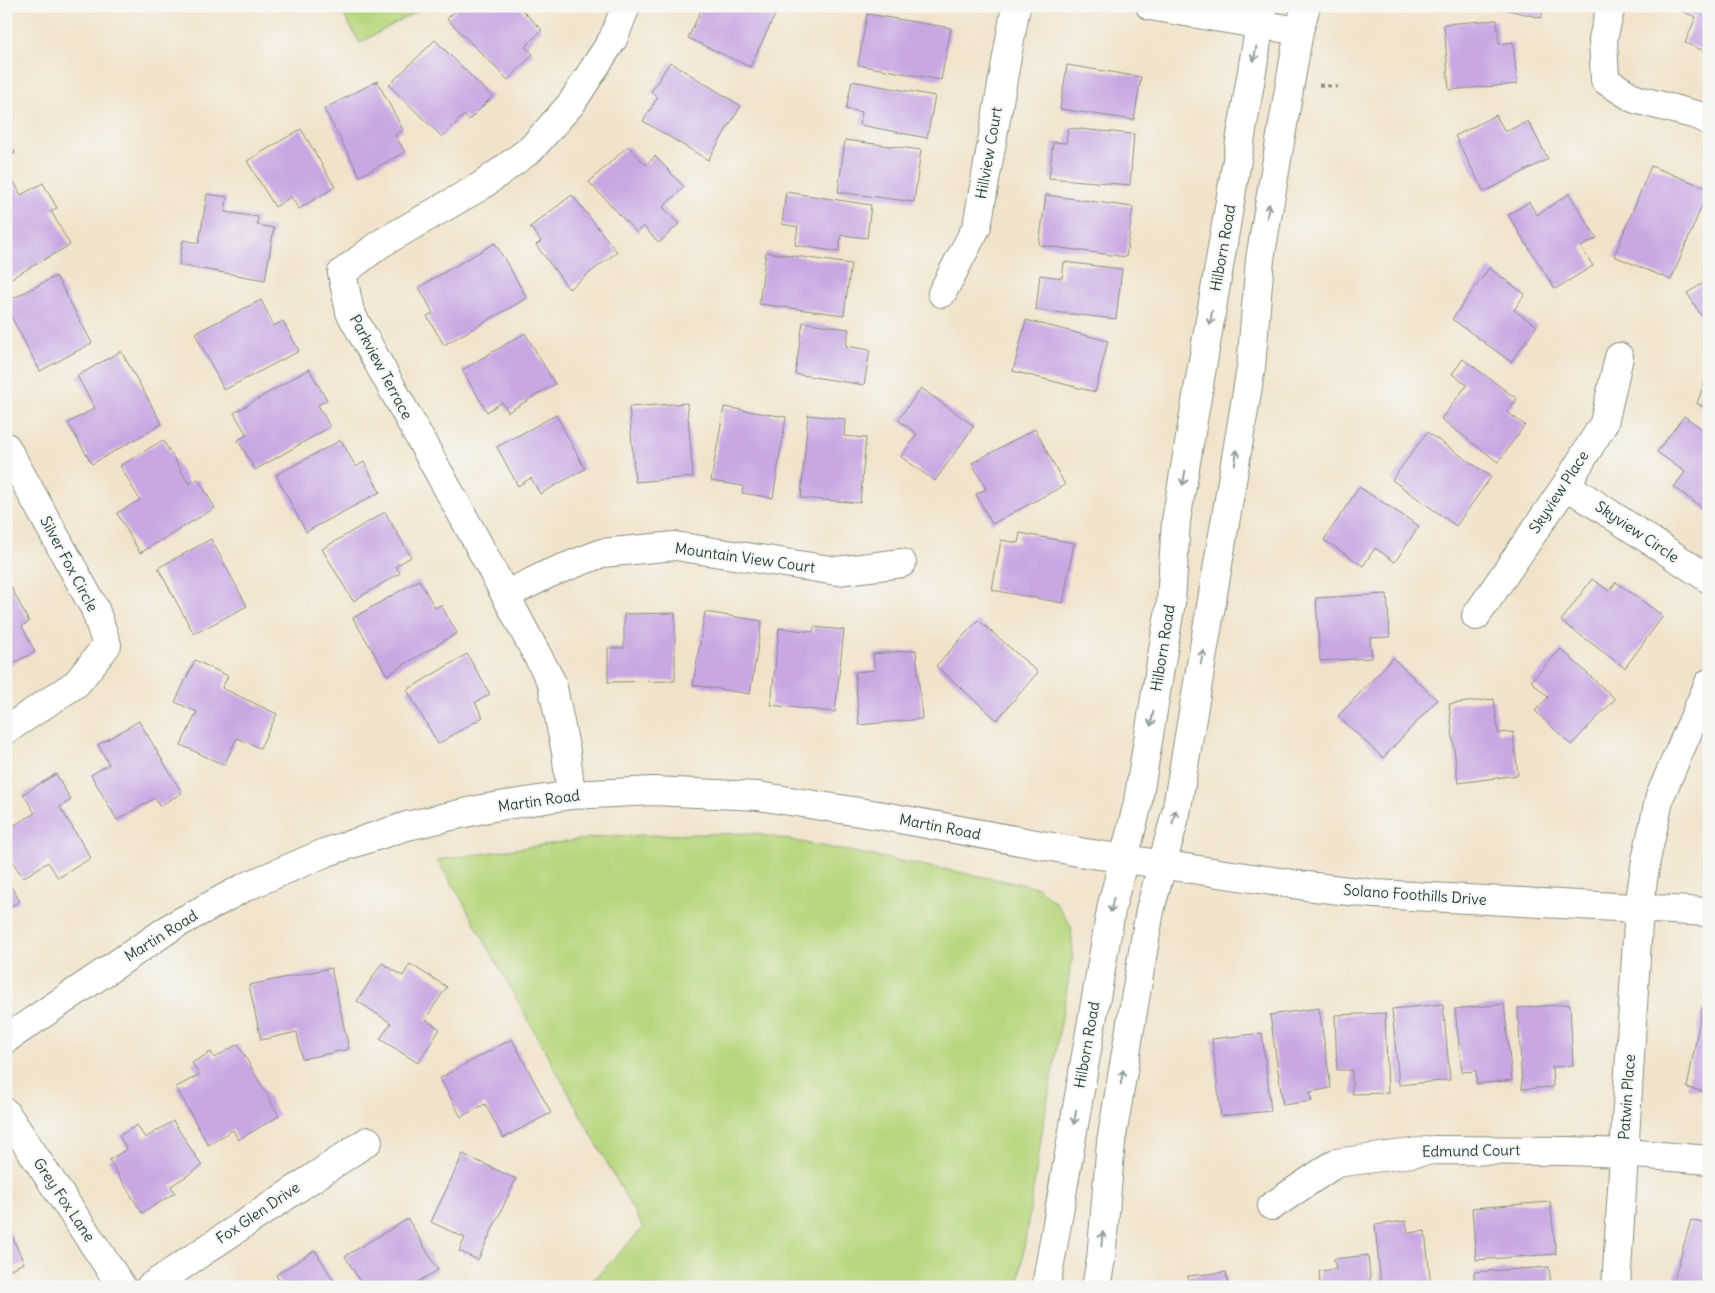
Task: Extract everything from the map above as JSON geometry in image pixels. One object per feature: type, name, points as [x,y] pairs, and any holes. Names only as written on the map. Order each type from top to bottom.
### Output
[{"type":"street","name":"Parkview Terrace","points":[[572,795],[566,752],[552,684],[506,595],[350,312],[342,273],[380,244],[480,186],[530,149],[571,104],[614,39],[626,6]]},
{"type":"street","name":"Hillview Court","points":[[942,293],[976,226],[1016,6]]},
{"type":"street","points":[[1096,1287],[1101,1259],[1111,1142],[1150,910],[1176,813],[1251,368],[1260,259],[1303,19],[1150,6]]},
{"type":"street","points":[[1611,6],[1603,39],[1605,80],[1634,99],[1700,116],[1709,121]]},
{"type":"street","name":"Hilborn Road","points":[[1046,1287],[1110,915],[1137,807],[1172,602],[1176,521],[1262,16]]},
{"type":"street","name":"Skyview Place","points":[[1476,616],[1566,485],[1604,423],[1619,358]]},
{"type":"street","name":"Silver Fox Circle","points":[[6,447],[95,609],[107,645],[77,683],[6,730]]},
{"type":"street","name":"Skyview Circle","points":[[1566,485],[1709,579]]},
{"type":"street","name":"Mountain View Court","points":[[506,595],[548,574],[602,554],[676,546],[838,571],[902,563]]},
{"type":"street","name":"Patwin Place","points":[[1616,1287],[1639,907],[1646,860],[1660,796],[1709,683]]},
{"type":"street","name":"Martin Road","points":[[6,1039],[173,926],[245,886],[327,852],[408,826],[487,808],[572,795],[654,791],[758,796],[1124,858]]},
{"type":"street","name":"Solano Foothills Drive","points":[[1124,858],[1306,886],[1375,894],[1709,912]]},
{"type":"street","name":"Grey Fox Lane","points":[[6,1113],[122,1287]]},
{"type":"street","name":"Fox Glen Drive","points":[[150,1287],[368,1141]]},
{"type":"street","name":"Edmund Court","points":[[1272,1206],[1336,1163],[1434,1150],[1624,1153],[1709,1160]]},
{"type":"green space","points":[[339,6],[423,6],[421,9],[360,43]]},
{"type":"green space","points":[[753,833],[1037,887],[1056,903],[1071,926],[1073,954],[1043,1126],[1018,1287],[587,1287],[643,1228],[458,893],[437,860],[606,836]]},
{"type":"building","points":[[460,6],[518,6],[542,30],[525,47],[533,54],[508,80],[447,19]]},
{"type":"building","points":[[703,6],[757,6],[775,15],[750,67],[688,38]]},
{"type":"building","points":[[1492,6],[1544,6],[1541,18]]},
{"type":"building","points":[[1677,6],[1709,6],[1709,53],[1685,43],[1696,17],[1676,9]]},
{"type":"building","points":[[867,14],[951,28],[941,80],[858,65]]},
{"type":"building","points":[[1497,20],[1499,44],[1513,42],[1517,84],[1449,90],[1444,24]]},
{"type":"building","points":[[435,40],[492,97],[469,120],[464,115],[442,137],[389,85]]},
{"type":"building","points":[[670,62],[741,106],[708,160],[643,121],[658,97],[651,92]]},
{"type":"building","points":[[1067,65],[1141,77],[1134,120],[1060,109]]},
{"type":"building","points":[[377,81],[403,130],[395,135],[405,152],[360,176],[324,109]]},
{"type":"building","points":[[852,81],[935,96],[927,138],[860,125],[862,112],[846,109]]},
{"type":"building","points":[[1496,115],[1505,132],[1528,121],[1548,159],[1484,192],[1455,136]]},
{"type":"building","points":[[1068,128],[1134,134],[1130,185],[1049,178],[1053,142],[1066,143]]},
{"type":"building","points":[[301,129],[335,187],[299,209],[291,197],[275,207],[247,161]]},
{"type":"building","points":[[6,139],[15,153],[6,158]]},
{"type":"building","points":[[845,140],[921,150],[914,202],[838,192]]},
{"type":"building","points":[[628,146],[646,165],[655,156],[684,187],[663,207],[679,224],[659,243],[643,226],[637,233],[589,182]]},
{"type":"building","points":[[1651,166],[1709,189],[1671,280],[1614,256]]},
{"type":"building","points":[[13,180],[21,195],[43,183],[57,208],[51,211],[70,245],[6,281],[6,184]]},
{"type":"building","points":[[786,192],[871,205],[867,238],[841,235],[839,252],[795,245],[798,227],[782,224]]},
{"type":"building","points":[[207,194],[227,197],[225,212],[258,217],[257,225],[274,228],[265,280],[179,265],[183,240],[199,243]]},
{"type":"building","points":[[1569,194],[1597,238],[1581,247],[1593,266],[1555,289],[1508,215],[1529,202],[1537,215]]},
{"type":"building","points":[[572,195],[617,252],[569,289],[536,245],[541,241],[530,227]]},
{"type":"building","points":[[1046,195],[1133,207],[1126,257],[1039,245]]},
{"type":"building","points":[[495,243],[527,298],[444,345],[427,316],[433,313],[419,287]]},
{"type":"building","points":[[766,252],[851,264],[844,315],[759,304]]},
{"type":"building","points":[[1064,262],[1122,269],[1116,319],[1036,310],[1040,275],[1062,278]]},
{"type":"building","points":[[1489,268],[1525,294],[1514,310],[1537,326],[1511,362],[1452,319]]},
{"type":"building","points":[[56,276],[92,343],[40,371],[6,307],[6,302]]},
{"type":"building","points":[[1709,280],[1709,328],[1687,293]]},
{"type":"building","points":[[261,300],[274,326],[283,321],[299,351],[224,390],[195,333]]},
{"type":"building","points":[[1026,320],[1108,341],[1095,392],[1013,371]]},
{"type":"building","points":[[803,322],[849,329],[846,346],[870,350],[864,385],[795,374]]},
{"type":"building","points":[[525,333],[555,384],[508,412],[502,402],[487,412],[462,370]]},
{"type":"building","points":[[121,351],[162,424],[92,464],[68,423],[95,408],[77,376]]},
{"type":"building","points":[[1463,359],[1517,399],[1507,412],[1525,425],[1498,462],[1441,419],[1467,385],[1452,374]]},
{"type":"building","points":[[1709,368],[1709,408],[1697,404]]},
{"type":"building","points":[[309,369],[327,400],[318,405],[330,427],[255,470],[238,440],[247,435],[234,413]]},
{"type":"building","points":[[921,388],[974,426],[935,481],[901,457],[917,434],[898,420]]},
{"type":"building","points":[[687,403],[693,477],[635,482],[629,407]]},
{"type":"building","points":[[724,407],[786,417],[773,498],[742,493],[743,486],[711,481]]},
{"type":"building","points":[[556,415],[585,469],[540,494],[531,478],[518,486],[497,447]]},
{"type":"building","points":[[808,415],[845,419],[844,436],[866,438],[860,503],[801,498]]},
{"type":"building","points":[[1684,416],[1709,434],[1709,513],[1674,487],[1685,472],[1657,452]]},
{"type":"building","points":[[1035,429],[1065,485],[992,524],[976,494],[986,489],[972,463]]},
{"type":"building","points":[[1427,432],[1491,477],[1456,526],[1392,480]]},
{"type":"building","points":[[163,440],[189,484],[198,479],[215,508],[140,553],[117,513],[140,500],[120,466]]},
{"type":"building","points":[[341,440],[356,467],[364,462],[380,492],[306,532],[276,475]]},
{"type":"building","points":[[1359,487],[1419,526],[1395,562],[1375,548],[1363,566],[1324,540]]},
{"type":"building","points":[[385,512],[411,557],[396,566],[400,573],[353,601],[322,549]]},
{"type":"building","points":[[1020,533],[1074,543],[1063,603],[992,590],[1001,540],[1018,543]]},
{"type":"building","points":[[211,539],[247,606],[194,634],[158,568]]},
{"type":"building","points":[[1592,579],[1609,591],[1616,582],[1663,616],[1625,668],[1561,621]]},
{"type":"building","points":[[419,580],[435,608],[441,605],[457,633],[387,675],[353,618]]},
{"type":"building","points":[[9,583],[29,622],[22,626],[35,652],[6,667],[6,584]]},
{"type":"building","points":[[1387,594],[1390,637],[1370,638],[1372,658],[1320,661],[1316,598]]},
{"type":"building","points":[[705,612],[762,621],[750,694],[693,685]]},
{"type":"building","points":[[675,613],[675,681],[608,682],[608,648],[624,648],[624,614]]},
{"type":"building","points":[[978,620],[1038,672],[997,720],[936,666]]},
{"type":"building","points":[[814,627],[844,630],[835,712],[771,705],[779,628],[813,632]]},
{"type":"building","points":[[1561,649],[1615,699],[1571,745],[1535,711],[1548,697],[1531,681]]},
{"type":"building","points":[[916,650],[922,719],[859,725],[855,672],[875,670],[873,654]]},
{"type":"building","points":[[467,654],[490,694],[475,703],[483,717],[438,744],[407,690]]},
{"type":"building","points":[[1393,658],[1437,700],[1383,758],[1338,716]]},
{"type":"building","points":[[195,660],[228,676],[222,688],[277,714],[260,748],[237,738],[224,765],[181,745],[197,712],[175,702]]},
{"type":"building","points":[[1494,699],[1498,733],[1513,732],[1518,775],[1458,783],[1449,704]]},
{"type":"building","points":[[139,721],[182,793],[159,806],[155,798],[117,820],[91,775],[109,764],[98,745]]},
{"type":"building","points":[[56,774],[71,800],[60,807],[91,858],[58,878],[48,862],[23,878],[6,851],[6,830],[35,813],[23,794]]},
{"type":"building","points":[[6,879],[20,901],[6,909]]},
{"type":"building","points":[[382,963],[403,976],[410,964],[447,987],[425,1019],[440,1029],[418,1063],[380,1039],[391,1023],[357,1001]]},
{"type":"building","points":[[331,968],[349,1049],[302,1059],[297,1032],[261,1040],[249,985]]},
{"type":"building","points":[[1443,1004],[1450,1080],[1399,1085],[1392,1009]]},
{"type":"building","points":[[1504,1004],[1512,1080],[1477,1084],[1476,1071],[1462,1072],[1455,1009]]},
{"type":"building","points":[[1570,1004],[1573,1066],[1552,1067],[1553,1087],[1522,1089],[1518,1008]]},
{"type":"building","points":[[1319,1008],[1331,1088],[1310,1092],[1312,1101],[1283,1105],[1270,1015]]},
{"type":"building","points":[[1702,1008],[1709,1009],[1709,1092],[1687,1088]]},
{"type":"building","points":[[1385,1013],[1388,1093],[1352,1094],[1352,1070],[1337,1070],[1335,1015]]},
{"type":"building","points":[[1262,1033],[1271,1111],[1221,1116],[1212,1039]]},
{"type":"building","points":[[512,1039],[551,1113],[503,1138],[485,1104],[461,1117],[440,1078]]},
{"type":"building","points":[[238,1044],[279,1116],[238,1140],[233,1130],[208,1145],[176,1087],[199,1075],[192,1063],[211,1052],[214,1058]]},
{"type":"building","points":[[173,1121],[202,1166],[171,1186],[175,1193],[142,1213],[109,1160],[127,1149],[119,1136],[137,1125],[145,1138]]},
{"type":"building","points":[[463,1154],[516,1179],[478,1260],[459,1251],[465,1238],[431,1222]]},
{"type":"building","points":[[1550,1202],[1556,1254],[1476,1260],[1472,1208]]},
{"type":"building","points":[[408,1219],[438,1270],[409,1287],[363,1287],[345,1256]]},
{"type":"building","points":[[1691,1220],[1709,1225],[1709,1287],[1672,1287]]},
{"type":"building","points":[[1406,1221],[1408,1233],[1425,1231],[1431,1287],[1381,1287],[1375,1225]]},
{"type":"building","points":[[6,1223],[24,1263],[6,1271]]},
{"type":"building","points":[[315,1250],[335,1283],[328,1287],[283,1287],[276,1275]]},
{"type":"building","points":[[1368,1255],[1371,1287],[1320,1287],[1319,1271],[1336,1269],[1334,1259]]},
{"type":"building","points":[[1549,1267],[1551,1287],[1475,1287],[1474,1272]]},
{"type":"building","points":[[1226,1272],[1228,1287],[1189,1287],[1188,1276]]}]
